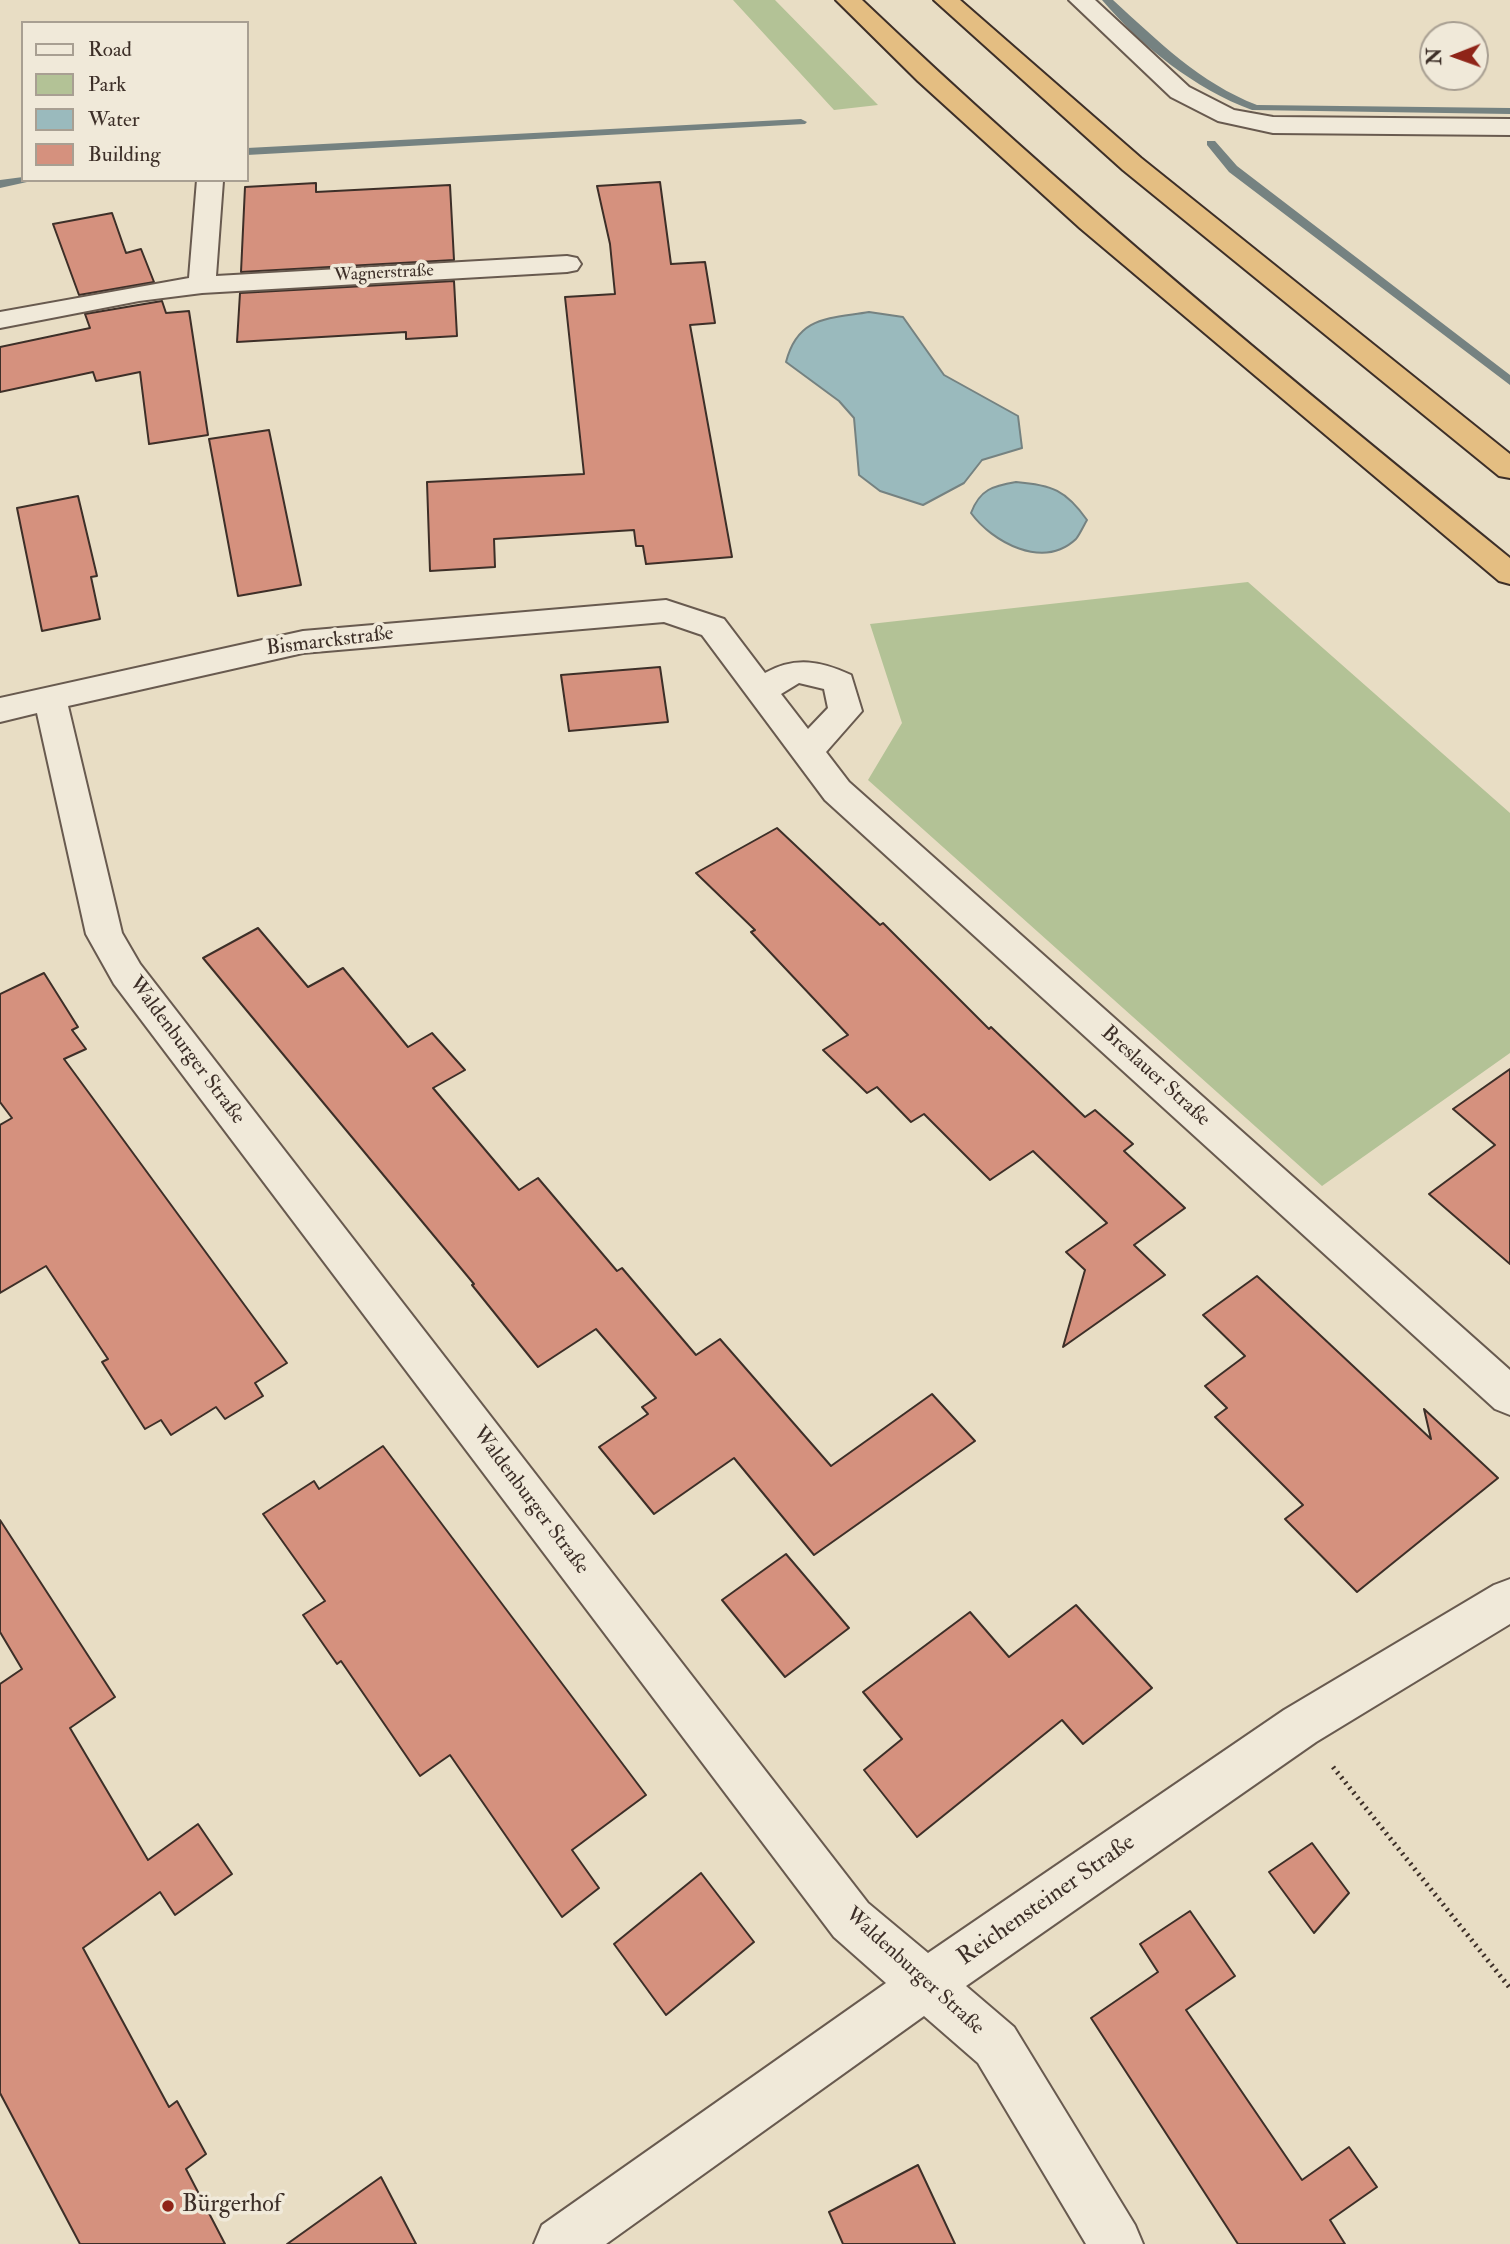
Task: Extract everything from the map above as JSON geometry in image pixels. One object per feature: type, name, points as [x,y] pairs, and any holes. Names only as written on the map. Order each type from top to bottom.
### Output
[{"type":"highway","points":[[848,0],[1046,185],[1343,438],[1510,574]]},
{"type":"highway","points":[[946,0],[1132,164],[1510,469]]},
{"type":"street","points":[[1081,0],[1180,92],[1227,116],[1273,125],[1510,127]]},
{"type":"street","points":[[202,285],[210,182]]},
{"type":"street","name":"Wagnerstraße","points":[[0,320],[139,293],[202,285],[567,264]]},
{"type":"street","name":"Breslauer Straße","points":[[666,611],[713,627],[837,791],[1510,1396]]},
{"type":"street","name":"Bismarckstraße","points":[[0,710],[303,642],[666,611]]},
{"type":"street","points":[[762,691],[787,673],[819,673],[839,684],[845,710],[807,751]]},
{"type":"street","name":"Waldenburger Straße","points":[[50,699],[104,934],[127,974],[851,1920],[996,2045],[1115,2244]]},
{"type":"street","name":"Reichensteiner Straße","points":[[561,2244],[925,1984],[1300,1726],[1510,1600]]},
{"type":"path","points":[[1300,1726],[1510,1988]]},
{"type":"green space","points":[[733,0],[775,0],[878,105],[834,110]]},
{"type":"green space","points":[[1248,582],[1510,813],[1510,1053],[1322,1186],[868,780],[902,723],[870,624]]},
{"type":"water","points":[[869,312],[903,317],[944,375],[1018,416],[1022,448],[982,460],[964,483],[923,505],[880,491],[859,475],[854,418],[839,401],[786,362],[791,347],[807,328],[828,319]]},
{"type":"water","points":[[1016,482],[1049,487],[1072,502],[1087,520],[1076,539],[1063,548],[1034,552],[1005,542],[980,524],[971,513],[983,494],[994,487]]},
{"type":"building","points":[[660,182],[671,264],[705,262],[715,323],[690,325],[732,557],[646,564],[643,546],[636,546],[634,530],[494,539],[495,567],[430,571],[427,482],[584,474],[565,297],[615,294],[610,244],[597,186]]},
{"type":"building","points":[[316,183],[316,192],[450,185],[454,260],[241,272],[245,187]]},
{"type":"building","points":[[112,213],[126,253],[141,249],[154,282],[79,295],[53,224]]},
{"type":"building","points":[[454,281],[457,336],[406,339],[406,332],[237,342],[240,293]]},
{"type":"building","points":[[162,301],[166,313],[189,311],[208,435],[149,444],[140,372],[96,381],[93,372],[0,392],[0,347],[90,328],[85,314]]},
{"type":"building","points":[[269,430],[301,585],[238,596],[209,439]]},
{"type":"building","points":[[78,496],[97,576],[91,577],[100,619],[42,631],[17,508]]},
{"type":"building","points":[[660,667],[668,722],[569,731],[561,675]]},
{"type":"building","points":[[777,828],[880,925],[883,923],[989,1029],[991,1027],[1085,1117],[1095,1110],[1133,1144],[1124,1151],[1185,1208],[1134,1245],[1165,1275],[1063,1347],[1085,1270],[1066,1252],[1107,1223],[1033,1151],[990,1180],[924,1114],[911,1122],[877,1087],[867,1093],[823,1050],[848,1035],[751,932],[755,930],[696,873]]},
{"type":"building","points":[[258,928],[308,987],[343,968],[408,1047],[432,1033],[465,1070],[433,1088],[519,1190],[538,1178],[617,1271],[622,1268],[696,1355],[720,1339],[831,1466],[932,1394],[975,1441],[814,1555],[734,1458],[654,1514],[599,1447],[648,1414],[642,1407],[656,1398],[596,1329],[538,1367],[472,1285],[474,1284],[203,958]]},
{"type":"building","points":[[44,973],[78,1027],[72,1030],[86,1049],[64,1059],[287,1363],[255,1383],[263,1396],[225,1419],[216,1407],[171,1435],[161,1420],[145,1429],[102,1362],[108,1359],[46,1266],[0,1293],[0,1125],[12,1118],[0,1102],[0,994]]},
{"type":"building","points":[[1510,1069],[1510,1264],[1429,1194],[1495,1145],[1453,1109]]},
{"type":"building","points":[[1257,1276],[1431,1439],[1424,1409],[1498,1478],[1357,1592],[1285,1519],[1303,1505],[1215,1417],[1227,1408],[1205,1386],[1245,1356],[1203,1315]]},
{"type":"building","points":[[383,1446],[646,1795],[572,1850],[599,1888],[562,1917],[450,1755],[420,1776],[341,1661],[337,1664],[303,1615],[325,1601],[263,1514],[314,1481],[319,1489]]},
{"type":"building","points":[[0,1520],[115,1697],[70,1728],[148,1860],[198,1824],[232,1874],[175,1915],[160,1892],[83,1948],[169,2107],[177,2101],[206,2154],[186,2169],[225,2244],[80,2244],[0,2093],[0,1684],[22,1669],[0,1632]]},
{"type":"building","points":[[786,1554],[849,1628],[785,1677],[722,1600]]},
{"type":"building","points":[[1076,1605],[1152,1688],[1083,1744],[1062,1720],[917,1837],[864,1770],[902,1739],[863,1692],[970,1612],[1009,1657]]},
{"type":"building","points":[[1312,1843],[1349,1893],[1314,1933],[1269,1872]]},
{"type":"building","points":[[701,1873],[754,1942],[666,2015],[614,1944]]},
{"type":"building","points":[[1190,1911],[1235,1976],[1186,2010],[1302,2180],[1349,2147],[1377,2187],[1330,2220],[1345,2244],[1238,2244],[1091,2018],[1158,1972],[1140,1944]]},
{"type":"building","points":[[918,2165],[955,2244],[843,2244],[829,2212]]},
{"type":"building","points":[[381,2177],[416,2244],[287,2244]]},
{"type":"waterway","points":[[1107,0],[1195,77],[1214,90],[1256,108],[1510,111]]},
{"type":"waterway","points":[[248,152],[801,122]]},
{"type":"waterway","points":[[1211,143],[1233,169],[1510,381]]},
{"type":"waterway","points":[[0,184],[21,181]]},
{"type":"place","name":"Bürgerhof","points":[[168,2206]]}]
